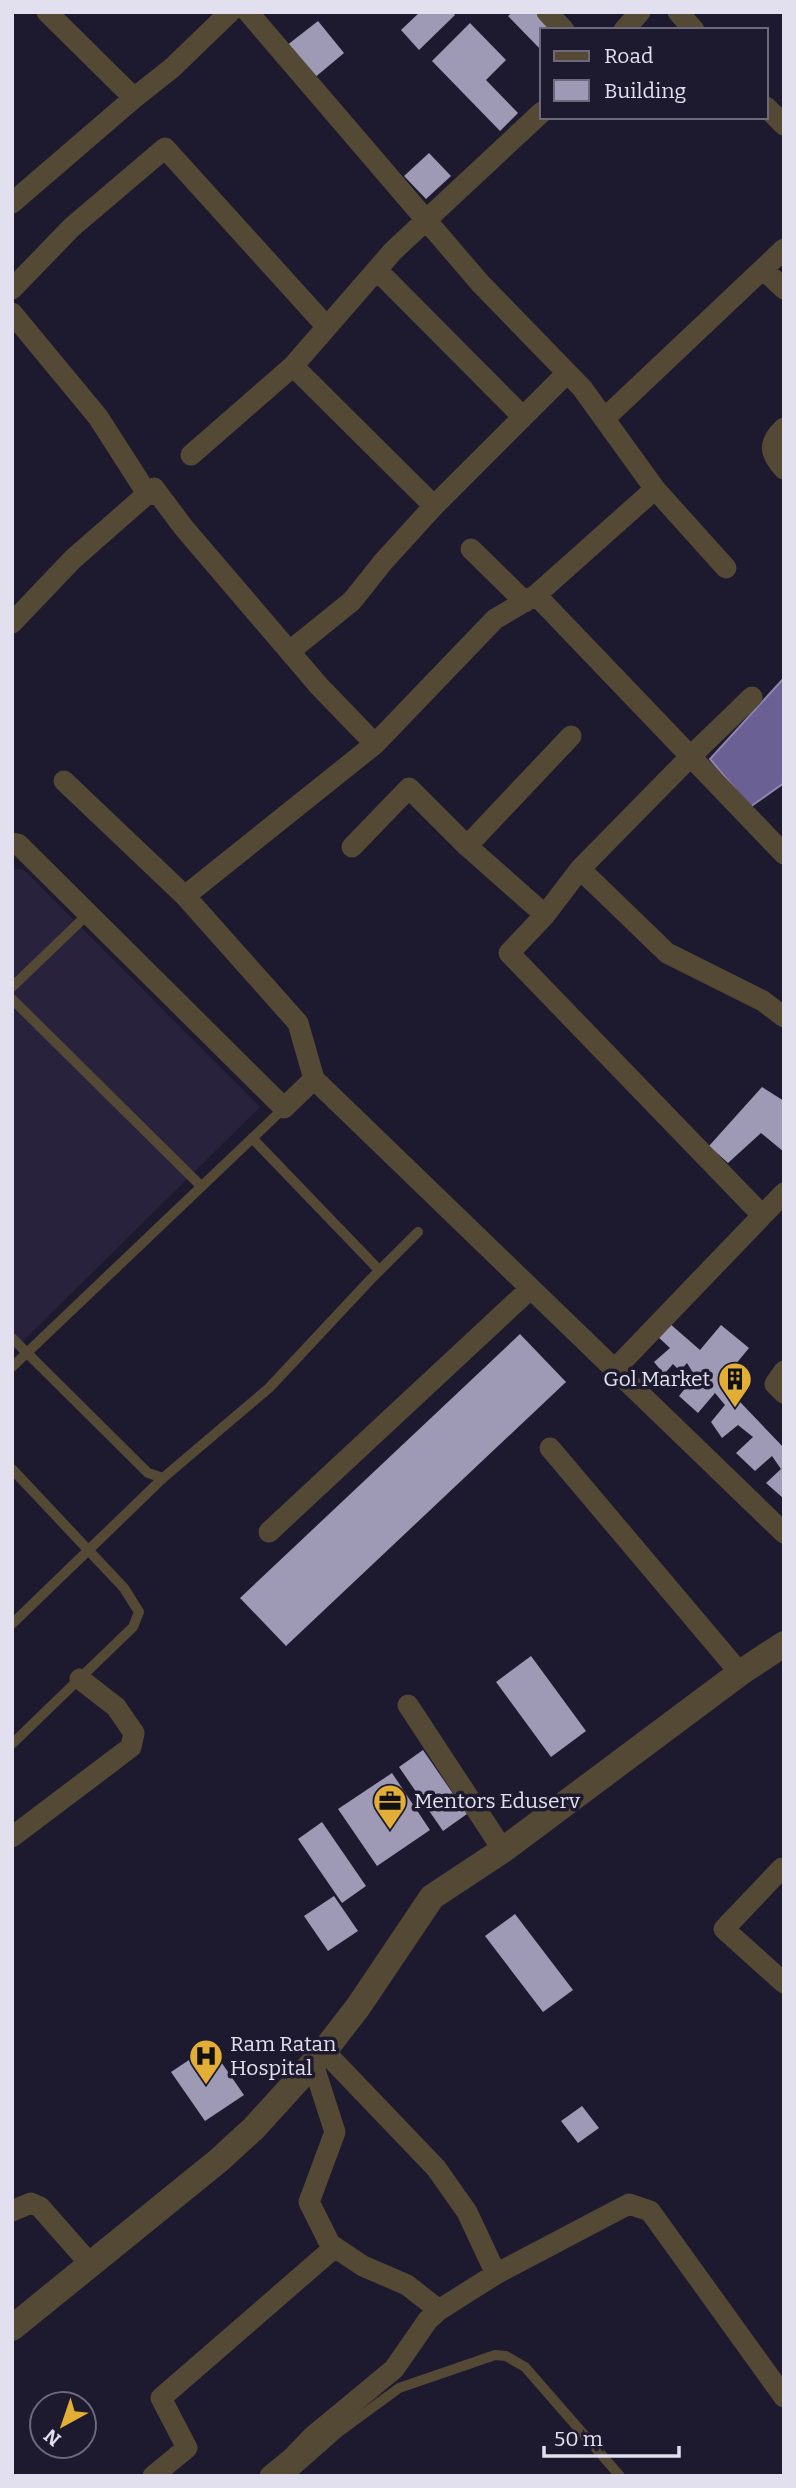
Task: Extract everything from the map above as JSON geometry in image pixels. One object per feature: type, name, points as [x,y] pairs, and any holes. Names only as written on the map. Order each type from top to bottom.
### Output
[{"type":"street","points":[[47,12],[134,98]]},
{"type":"street","points":[[12,203],[172,68],[230,12]]},
{"type":"street","points":[[248,12],[480,283],[582,388],[655,489],[726,568]]},
{"type":"street","points":[[547,12],[562,28]]},
{"type":"street","points":[[626,28],[640,12]]},
{"type":"street","points":[[678,12],[692,28]]},
{"type":"street","points":[[768,109],[784,125]]},
{"type":"street","points":[[191,455],[293,366],[393,251],[540,114]]},
{"type":"street","points":[[12,289],[72,228],[164,148],[327,327]]},
{"type":"street","points":[[604,419],[784,250]]},
{"type":"street","points":[[377,270],[523,417]]},
{"type":"street","points":[[763,270],[784,289]]},
{"type":"street","points":[[12,313],[97,417],[148,495]]},
{"type":"street","points":[[293,366],[435,506]]},
{"type":"street","points":[[290,651],[352,601],[383,562],[435,506],[567,373]]},
{"type":"street","points":[[784,428],[774,437],[772,449],[784,469]]},
{"type":"street","points":[[12,623],[73,559],[153,488],[319,686],[375,744]]},
{"type":"street","points":[[185,896],[375,744],[495,619],[531,598],[655,489]]},
{"type":"street","points":[[471,549],[531,598],[691,756],[784,854]]},
{"type":"street","points":[[752,697],[580,869],[545,915],[509,953],[762,1215]]},
{"type":"street","points":[[467,846],[571,736]]},
{"type":"street","points":[[64,781],[185,896],[298,1023],[314,1079],[784,1533]]},
{"type":"street","points":[[352,847],[409,788],[467,846],[545,915]]},
{"type":"street","points":[[12,843],[18,844],[284,1108],[314,1079]]},
{"type":"street","points":[[580,869],[667,953],[763,1001],[784,1017]]},
{"type":"street","points":[[614,1370],[784,1193]]},
{"type":"street","points":[[269,1532],[530,1289]]},
{"type":"street","points":[[784,1371],[775,1384],[784,1393]]},
{"type":"street","points":[[550,1448],[740,1672]]},
{"type":"street","points":[[12,2328],[254,2128],[319,2057],[358,2007],[432,1897],[503,1850],[740,1672],[780,1652]]},
{"type":"street","points":[[12,1837],[131,1747],[134,1733],[116,1707],[79,1679]]},
{"type":"street","points":[[408,1705],[503,1850]]},
{"type":"street","points":[[782,1868],[724,1929],[784,1983]]},
{"type":"street","points":[[319,2057],[335,2132],[309,2202],[330,2244],[363,2266],[407,2286],[439,2310]]},
{"type":"street","points":[[319,2057],[436,2168],[467,2212],[496,2274]]},
{"type":"street","points":[[14,2207],[31,2203],[40,2207],[91,2265]]},
{"type":"street","points":[[270,2476],[313,2436],[394,2369],[428,2320],[439,2310],[496,2274],[629,2204],[650,2211],[784,2397]]},
{"type":"street","points":[[153,2476],[187,2448],[161,2399],[335,2247]]},
{"type":"lane","points":[[12,987],[88,914]]},
{"type":"lane","points":[[12,999],[201,1186]]},
{"type":"lane","points":[[12,1367],[284,1108]]},
{"type":"lane","points":[[252,1138],[379,1270]]},
{"type":"lane","points":[[12,1624],[163,1478],[269,1388],[418,1232]]},
{"type":"lane","points":[[12,1338],[148,1473],[163,1478]]},
{"type":"lane","points":[[12,1469],[124,1588],[139,1612],[133,1628],[12,1744]]},
{"type":"lane","points":[[289,2476],[339,2432],[399,2388],[495,2355],[506,2356],[525,2367],[620,2476]]},
{"type":"shaded area","points":[[784,678],[784,783],[750,807],[710,759]]},
{"type":"shaded area","points":[[12,868],[24,870],[260,1107],[12,1352]]},
{"type":"building","points":[[420,12],[452,12],[455,15],[419,50],[401,30]]},
{"type":"building","points":[[513,12],[546,12],[561,28],[540,28],[540,49],[508,16]]},
{"type":"building","points":[[318,21],[344,53],[313,79],[286,46]]},
{"type":"building","points":[[470,23],[506,60],[486,80],[518,113],[500,131],[432,61]]},
{"type":"building","points":[[429,153],[451,176],[426,199],[404,176]]},
{"type":"building","points":[[762,1087],[784,1101],[784,1152],[761,1133],[728,1163],[709,1146]]},
{"type":"building","name":"Gol Market","points":[[669,1323],[700,1350],[721,1325],[749,1348],[721,1382],[784,1448],[783,1498],[766,1483],[781,1469],[772,1456],[755,1471],[736,1453],[753,1437],[738,1425],[722,1438],[711,1422],[725,1405],[715,1393],[698,1413],[679,1396],[695,1376],[687,1363],[680,1371],[673,1364],[664,1374],[654,1362],[670,1348],[656,1335]]},
{"type":"building","points":[[520,1334],[566,1382],[286,1646],[240,1598]]},
{"type":"building","points":[[531,1656],[586,1731],[551,1757],[496,1682]]},
{"type":"building","points":[[423,1750],[467,1814],[443,1831],[399,1767]]},
{"type":"building","points":[[392,1773],[430,1830],[377,1866],[338,1809]]},
{"type":"building","points":[[322,1822],[366,1886],[342,1903],[298,1839]]},
{"type":"building","points":[[334,1896],[358,1931],[328,1951],[304,1916]]},
{"type":"building","points":[[515,1914],[573,1990],[543,2012],[485,1936]]},
{"type":"building","points":[[210,2046],[244,2095],[205,2121],[171,2072]]},
{"type":"building","points":[[582,2106],[599,2128],[578,2143],[561,2121]]},
{"type":"place","name":"Gol Market","points":[[735,1409]]},
{"type":"place","name":"Mentors Eduserv","points":[[390,1831]]},
{"type":"place","name":"Ram Ratan Hospital","points":[[206,2086]]}]
